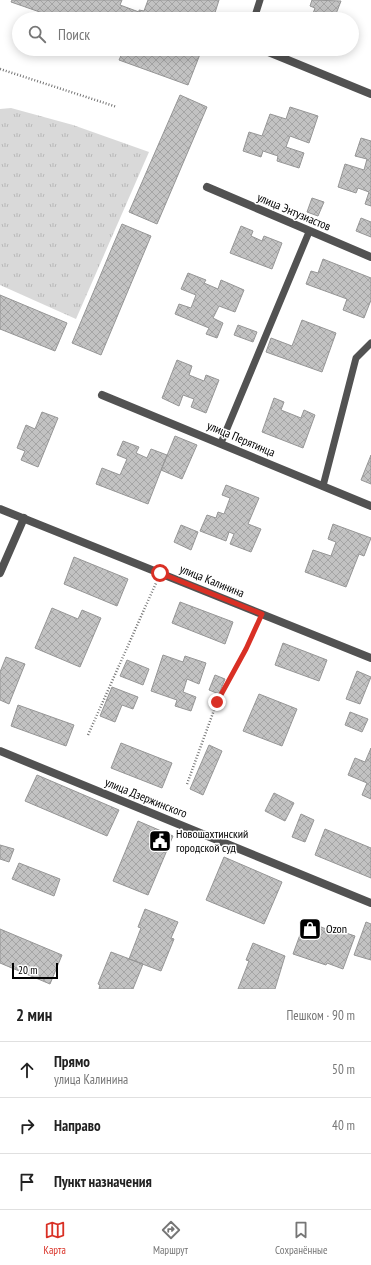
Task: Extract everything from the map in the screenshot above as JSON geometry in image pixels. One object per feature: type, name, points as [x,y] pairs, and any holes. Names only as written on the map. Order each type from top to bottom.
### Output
[{"type":"street","points":[[278,56],[371,94]]},
{"type":"street","name":"улица Энтузиастов","points":[[207,187],[309,232],[371,257]]},
{"type":"street","name":"улица Перятинца","points":[[102,395],[371,506]]},
{"type":"street","name":"улица Калинина","points":[[0,509],[371,658]]},
{"type":"street","points":[[0,573],[24,518]]},
{"type":"street","name":"улица Дзержинского","points":[[0,751],[371,903]]},
{"type":"lane","points":[[256,12],[260,0]]},
{"type":"lane","points":[[221,443],[309,232]]},
{"type":"lane","points":[[323,486],[356,358],[371,343]]},
{"type":"path","points":[[0,69],[117,107]]},
{"type":"path","points":[[88,736],[160,573]]},
{"type":"path","points":[[187,784],[217,702],[246,649],[262,614]]},
{"type":"green space","points":[[11,108],[73,125],[149,152],[76,319],[0,285],[0,109]]},
{"type":"building","points":[[12,0],[122,0],[120,5],[139,12],[40,12],[11,2]]},
{"type":"building","points":[[148,0],[219,0],[215,12],[139,12],[139,10],[144,11]]},
{"type":"building","points":[[312,0],[341,1],[337,12],[314,12],[315,8],[310,6]]},
{"type":"building","points":[[121,56],[199,56],[188,85],[119,60]]},
{"type":"building","points":[[180,95],[207,107],[157,224],[129,212]]},
{"type":"building","points":[[290,107],[318,116],[309,143],[290,136],[286,147],[304,153],[299,168],[277,161],[278,156],[263,151],[261,157],[243,151],[249,132],[262,136],[270,114],[286,119]]},
{"type":"building","points":[[361,138],[371,141],[371,206],[365,204],[369,192],[358,188],[356,193],[338,187],[345,164],[364,170],[367,159],[355,156]]},
{"type":"building","points":[[312,198],[324,202],[318,216],[307,212]]},
{"type":"building","points":[[361,218],[371,222],[371,237],[356,231]]},
{"type":"building","points":[[122,224],[151,236],[101,355],[72,343]]},
{"type":"building","points":[[241,226],[253,231],[251,236],[262,241],[264,236],[282,243],[272,269],[230,253]]},
{"type":"building","points":[[323,259],[371,278],[371,300],[364,318],[343,310],[347,299],[306,284],[311,271],[318,273]]},
{"type":"building","points":[[188,273],[206,280],[204,283],[218,289],[221,280],[244,290],[235,312],[219,306],[213,318],[223,323],[217,338],[206,334],[209,328],[175,314],[179,304],[191,308],[196,295],[181,289]]},
{"type":"building","points":[[0,295],[67,323],[55,351],[0,329]]},
{"type":"building","points":[[302,320],[336,333],[322,372],[266,352],[271,338],[292,346]]},
{"type":"building","points":[[238,325],[257,332],[253,342],[234,335]]},
{"type":"building","points":[[177,360],[192,366],[189,375],[204,381],[206,375],[219,380],[206,413],[191,407],[194,399],[183,395],[179,406],[162,398]]},
{"type":"building","points":[[274,398],[284,402],[281,410],[301,418],[304,410],[315,415],[303,448],[262,432]]},
{"type":"building","points":[[42,412],[58,418],[38,467],[21,460],[25,451],[17,448],[26,425],[35,429]]},
{"type":"building","points":[[175,436],[197,445],[182,479],[161,470]]},
{"type":"building","points":[[123,441],[139,447],[136,453],[147,458],[151,449],[167,455],[148,504],[96,484],[102,468],[120,475],[127,459],[117,455]]},
{"type":"building","points":[[371,455],[371,484],[361,480]]},
{"type":"building","points":[[226,485],[259,498],[248,524],[261,529],[251,552],[230,544],[234,534],[229,532],[226,541],[200,531],[207,515],[216,518],[218,512],[224,514],[230,498],[222,495]]},
{"type":"building","points":[[333,524],[371,538],[364,556],[359,554],[346,587],[305,572],[313,550],[331,556],[336,542],[328,539]]},
{"type":"building","points":[[181,525],[198,532],[191,550],[174,542]]},
{"type":"building","points":[[74,557],[128,579],[117,606],[64,584]]},
{"type":"building","points":[[180,602],[233,622],[225,644],[172,623]]},
{"type":"building","points":[[52,608],[78,619],[82,610],[101,618],[80,667],[35,648]]},
{"type":"building","points":[[283,643],[327,660],[319,681],[275,665]]},
{"type":"building","points":[[163,655],[183,662],[185,656],[206,663],[199,684],[187,679],[183,692],[196,697],[191,711],[175,706],[177,700],[151,691]]},
{"type":"building","points":[[6,657],[25,664],[9,704],[0,700],[0,672]]},
{"type":"building","points":[[127,660],[149,669],[143,685],[120,676]]},
{"type":"building","points":[[357,671],[371,677],[360,704],[346,699]]},
{"type":"building","points":[[215,675],[225,679],[219,694],[209,690]]},
{"type":"building","points":[[112,687],[138,697],[133,709],[122,705],[115,722],[100,716]]},
{"type":"building","points":[[259,694],[297,709],[282,746],[243,731]]},
{"type":"building","points":[[18,705],[74,725],[66,746],[11,726]]},
{"type":"building","points":[[350,712],[368,719],[362,732],[345,725]]},
{"type":"building","points":[[121,743],[172,763],[162,788],[111,768]]},
{"type":"building","points":[[209,745],[222,751],[203,795],[190,789]]},
{"type":"building","points":[[371,748],[371,799],[362,795],[367,783],[348,775],[355,758],[365,762]]},
{"type":"building","points":[[37,775],[119,810],[107,836],[25,801]]},
{"type":"building","points":[[274,793],[294,803],[285,821],[265,811]]},
{"type":"building","points":[[301,814],[314,820],[305,842],[292,837]]},
{"type":"building","points":[[138,821],[173,836],[148,895],[113,881]]},
{"type":"building","points":[[325,829],[371,848],[371,878],[315,855]]},
{"type":"building","points":[[0,845],[14,849],[9,862],[0,859]]},
{"type":"building","points":[[224,857],[282,882],[264,924],[206,900]]},
{"type":"building","points":[[19,863],[60,879],[54,896],[12,879]]},
{"type":"building","points":[[145,909],[178,922],[171,938],[174,939],[161,971],[129,959],[141,928],[138,927]]},
{"type":"building","points":[[305,921],[337,933],[337,930],[355,936],[343,969],[293,954]]},
{"type":"building","points":[[366,922],[371,924],[371,960],[354,955]]},
{"type":"building","points":[[0,929],[62,955],[50,984],[0,963]]},
{"type":"building","points":[[253,943],[285,956],[275,989],[238,989],[249,961],[246,960]]},
{"type":"building","points":[[111,952],[143,964],[133,989],[99,989],[100,985],[98,984]]},
{"type":"place","name":"Новошахтинский городской суд","points":[[160,841]]},
{"type":"place","name":"Ozon","points":[[310,929]]},
{"type":"route","points":[[160,573],[262,614],[246,649],[217,702]]}]
